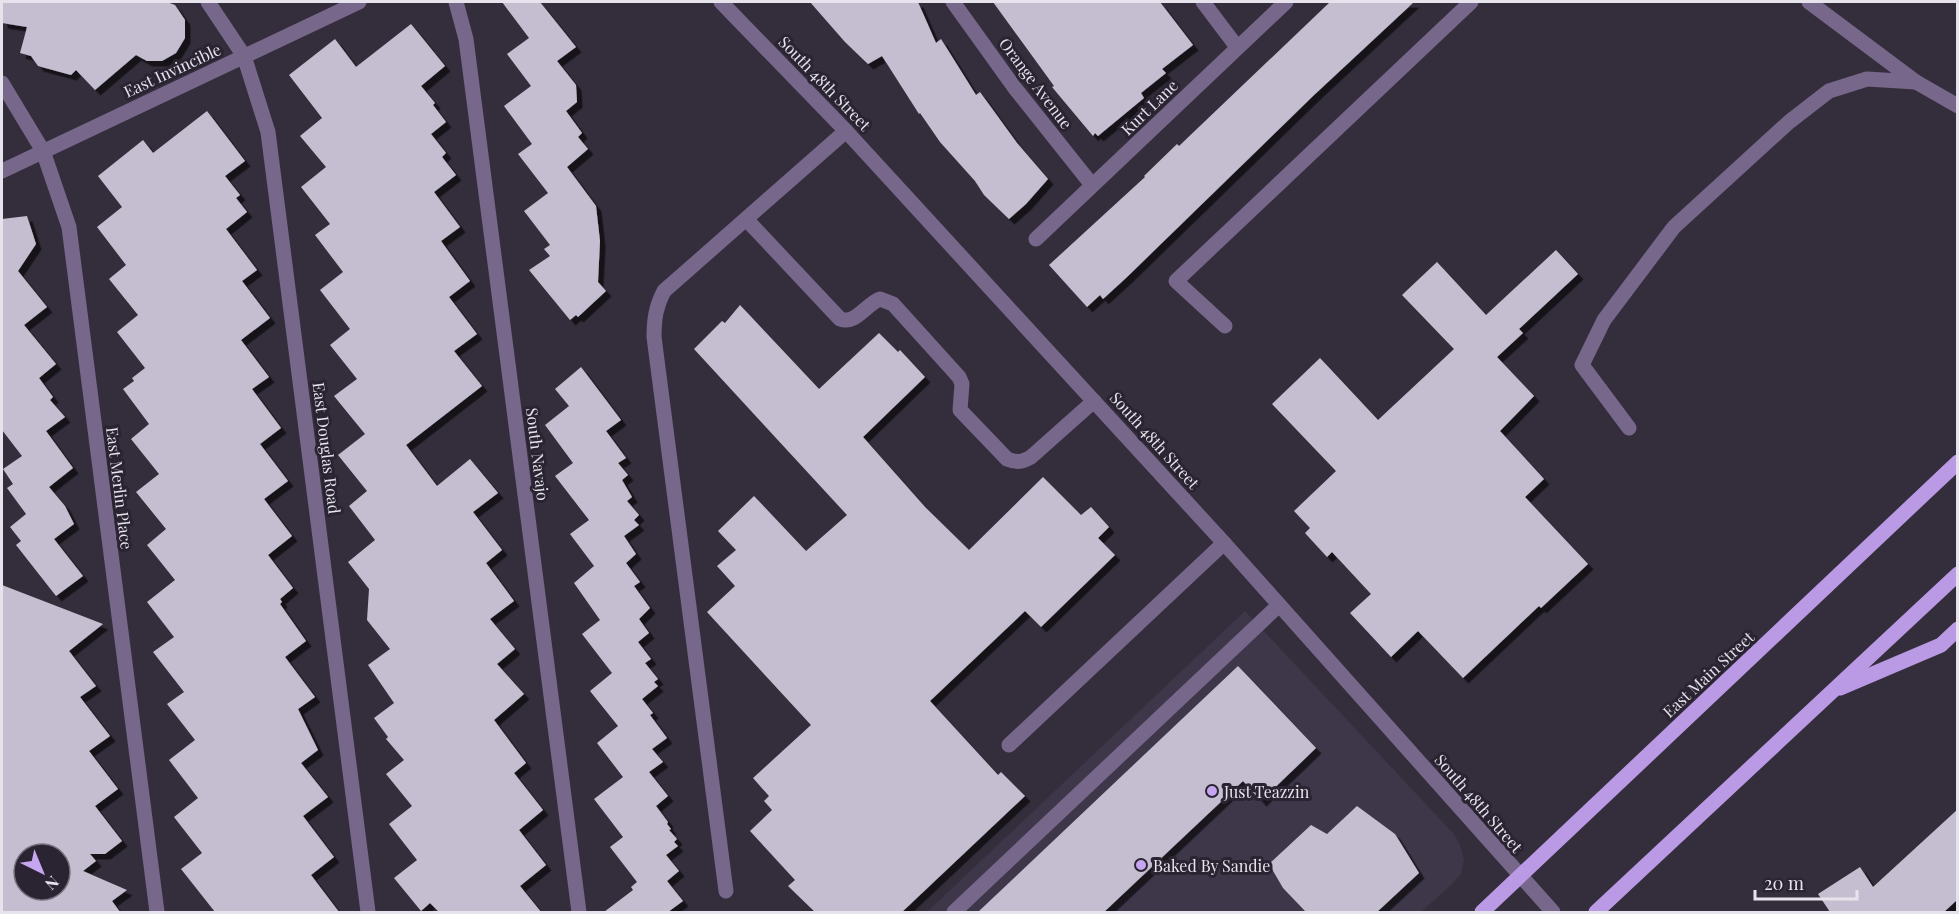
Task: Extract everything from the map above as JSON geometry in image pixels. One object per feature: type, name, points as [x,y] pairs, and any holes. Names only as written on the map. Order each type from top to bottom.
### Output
[{"type":"main road","name":"East Main Street","points":[[1482,912],[1958,462]]},
{"type":"main road","points":[[1596,912],[1958,574]]},
{"type":"main road","points":[[1829,693],[1941,645],[1958,629]]},
{"type":"street","name":"East Douglas Road","points":[[208,2],[244,56],[268,132],[368,912]]},
{"type":"street","name":"East Invincible","points":[[2,171],[358,2]]},
{"type":"street","name":"South Navajo","points":[[456,2],[466,39],[579,912]]},
{"type":"street","name":"South 48th Street","points":[[721,2],[846,131],[1224,543],[1553,912]]},
{"type":"street","name":"Orange Avenue","points":[[953,2],[1014,87],[1092,186]]},
{"type":"street","points":[[1203,2],[1237,47]]},
{"type":"street","name":"Kurt Lane","points":[[1036,238],[1286,2]]},
{"type":"street","points":[[1225,326],[1176,281],[1471,2]]},
{"type":"street","points":[[1809,2],[1916,82],[1958,106]]},
{"type":"street","points":[[1629,428],[1582,365],[1604,320],[1674,227],[1780,130],[1829,91],[1867,79],[1916,82]]},
{"type":"street","name":"East Merlin Place","points":[[2,82],[43,152],[69,227],[157,912]]},
{"type":"street","points":[[726,891],[654,337],[654,320],[657,303],[664,291],[846,131]]},
{"type":"street","points":[[746,219],[840,319],[845,321],[855,318],[873,301],[880,299],[892,304],[959,377],[962,384],[960,410],[1007,459],[1015,463],[1031,457],[1094,401]]},
{"type":"street","points":[[1009,745],[1224,543]]},
{"type":"street","points":[[954,912],[1279,604]]},
{"type":"shaded area","points":[[1245,611],[1453,833],[1460,844],[1464,860],[1461,874],[1452,884],[1421,912],[927,912]]},
{"type":"building","points":[[2,2],[167,2],[175,5],[185,20],[185,38],[176,53],[162,61],[147,61],[136,55],[95,90],[76,70],[71,75],[38,66],[31,56],[20,53],[27,27],[2,23]]},
{"type":"building","points":[[502,2],[540,2],[576,47],[557,61],[576,85],[577,102],[566,111],[582,133],[578,137],[588,149],[567,167],[596,206],[600,241],[598,282],[606,291],[578,317],[576,315],[570,320],[529,270],[550,256],[544,249],[550,245],[524,211],[548,193],[518,154],[532,144],[504,106],[531,86],[507,54],[529,38]]},
{"type":"building","points":[[810,2],[918,2],[936,43],[941,39],[976,95],[980,92],[1017,143],[1048,179],[1009,219],[984,195],[975,181],[940,142],[882,56],[868,64]]},
{"type":"building","points":[[993,2],[1160,2],[1193,45],[1162,69],[1166,73],[1141,93],[1144,98],[1098,136],[1095,133],[1093,136],[1052,87],[1054,86]]},
{"type":"building","points":[[1330,2],[1414,2],[1313,96],[1126,278],[1103,299],[1100,295],[1087,307],[1049,265],[1145,177],[1177,144],[1179,146]]},
{"type":"building","points":[[411,24],[445,66],[421,86],[435,103],[433,105],[446,122],[431,134],[446,153],[442,157],[456,175],[434,192],[460,227],[441,241],[470,281],[449,297],[477,334],[454,351],[482,386],[406,445],[437,486],[470,459],[498,493],[473,512],[502,550],[486,563],[514,601],[490,619],[515,649],[497,664],[524,694],[494,720],[526,763],[514,773],[543,810],[519,830],[546,865],[520,886],[541,912],[439,912],[430,903],[421,911],[394,878],[417,860],[389,824],[412,806],[386,774],[404,760],[386,739],[388,737],[374,718],[394,703],[368,665],[390,649],[367,620],[369,589],[348,562],[375,540],[349,506],[367,491],[338,455],[365,434],[334,396],[357,379],[330,345],[350,329],[320,290],[343,272],[315,235],[330,224],[301,187],[326,167],[300,136],[322,118],[289,75],[335,39],[356,67]]},
{"type":"building","points":[[207,111],[245,161],[225,176],[240,195],[236,198],[247,212],[226,229],[257,270],[242,281],[270,318],[241,340],[269,377],[252,389],[281,428],[260,444],[288,481],[264,499],[292,536],[268,555],[293,588],[280,599],[282,602],[280,604],[306,641],[285,657],[315,697],[298,709],[318,750],[301,763],[328,797],[303,816],[334,857],[311,875],[339,912],[215,912],[181,869],[202,853],[174,817],[198,798],[169,760],[195,740],[167,704],[184,692],[153,652],[174,637],[147,602],[175,580],[147,545],[166,529],[136,492],[159,474],[131,439],[149,424],[123,389],[134,381],[132,378],[145,368],[117,332],[138,315],[109,279],[126,265],[97,227],[122,207],[98,176],[143,140],[153,153]]},
{"type":"building","points":[[27,216],[36,244],[18,271],[47,307],[24,325],[56,364],[39,378],[53,397],[50,400],[65,417],[46,431],[73,468],[49,487],[65,506],[74,524],[54,539],[83,576],[56,596],[16,545],[21,541],[10,527],[26,514],[7,488],[13,484],[3,469],[22,456],[2,430],[2,219]]},
{"type":"building","points":[[1556,250],[1578,274],[1519,329],[1523,333],[1497,357],[1534,396],[1500,431],[1544,479],[1525,497],[1588,564],[1541,608],[1539,606],[1463,678],[1418,631],[1391,657],[1350,613],[1371,594],[1332,552],[1327,557],[1305,533],[1310,528],[1294,511],[1336,471],[1272,404],[1320,358],[1378,420],[1454,349],[1402,295],[1437,262],[1486,315]]},
{"type":"building","points":[[740,305],[819,389],[879,333],[898,352],[900,350],[925,377],[863,437],[925,507],[969,550],[1043,477],[1081,515],[1091,507],[1109,527],[1098,538],[1115,555],[1041,627],[1025,611],[930,701],[998,775],[1001,772],[1025,796],[902,912],[815,912],[788,886],[795,880],[750,831],[772,810],[764,801],[769,796],[753,778],[811,725],[707,612],[735,586],[717,566],[736,550],[718,531],[754,496],[806,551],[847,515],[694,349],[722,321],[725,323]]},
{"type":"building","points":[[581,367],[621,420],[606,431],[626,458],[618,463],[628,475],[622,480],[632,497],[627,501],[639,515],[634,520],[639,525],[624,536],[636,554],[626,563],[640,582],[634,586],[650,608],[639,619],[649,633],[638,642],[651,659],[645,663],[658,679],[654,682],[658,686],[642,699],[653,713],[650,715],[667,738],[652,749],[663,762],[649,772],[668,796],[656,806],[668,822],[671,829],[669,830],[677,839],[674,842],[678,846],[666,855],[679,871],[667,881],[683,901],[668,912],[604,912],[633,890],[631,887],[637,882],[610,847],[623,837],[594,799],[623,777],[597,743],[618,726],[590,691],[612,673],[582,634],[600,620],[574,583],[594,566],[570,534],[589,520],[555,476],[573,463],[545,425],[569,406],[555,389]]},
{"type":"building","points":[[2,585],[103,624],[69,651],[96,686],[80,697],[110,736],[89,751],[118,789],[95,806],[122,841],[105,854],[90,854],[96,861],[83,871],[127,890],[112,901],[120,912],[2,912]]},
{"type":"building","points":[[1238,666],[1316,748],[1261,801],[1243,781],[1104,912],[978,912]]},
{"type":"building","points":[[1357,806],[1395,834],[1419,873],[1377,912],[1306,912],[1283,888],[1269,864],[1311,825],[1327,834]]},
{"type":"building","points":[[1958,809],[1958,899],[1944,912],[1830,912],[1818,894],[1860,867],[1873,887]]},
{"type":"place","name":"Just Teazzin","points":[[1212,791]]},
{"type":"place","name":"Baked By Sandie","points":[[1141,865]]}]
